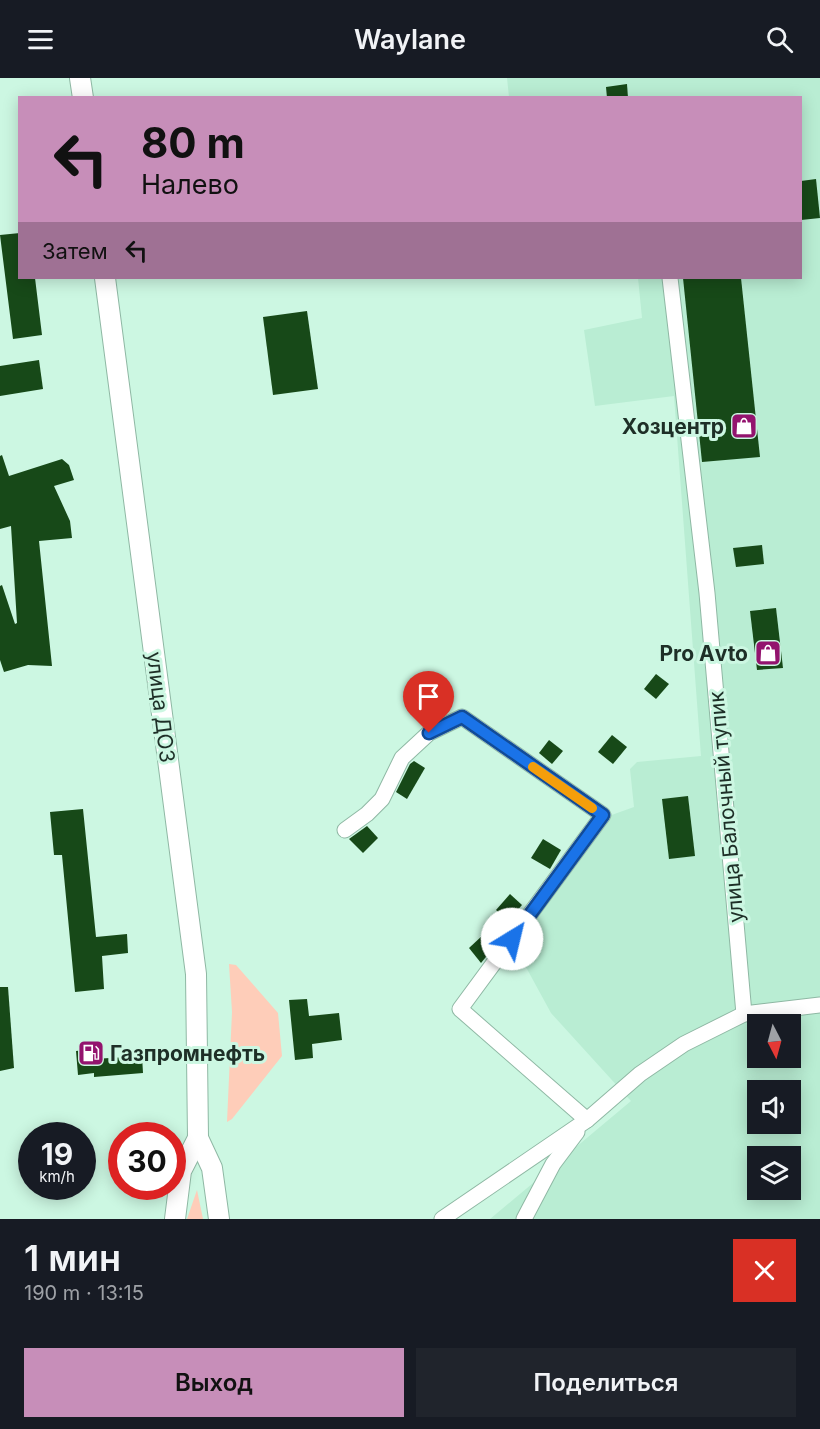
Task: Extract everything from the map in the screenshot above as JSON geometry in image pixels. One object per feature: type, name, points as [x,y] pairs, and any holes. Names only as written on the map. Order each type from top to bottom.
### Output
[{"type":"main road","points":[[80,78],[83,96]]},
{"type":"main road","name":"улица ДОЗ","points":[[105,279],[196,974],[198,1138]]},
{"type":"main road","points":[[175,1219],[182,1171],[198,1138]]},
{"type":"main road","points":[[198,1138],[212,1168],[219,1219]]},
{"type":"street","name":"улица Балочный тупик","points":[[670,279],[707,593],[744,1014]]},
{"type":"street","points":[[345,830],[367,814],[382,798],[402,758],[429,733],[462,717],[603,815],[460,1009],[586,1120]]},
{"type":"street","points":[[442,1219],[586,1120],[640,1074],[707,1032],[744,1014],[820,1005]]},
{"type":"street","points":[[524,1219],[554,1164],[586,1120]]},
{"type":"shaded area","points":[[507,78],[820,78],[820,1219],[490,1219],[631,1101],[551,1013],[515,947],[606,817],[634,807],[630,769],[637,762],[701,756],[674,396],[595,406],[584,330],[642,318],[638,279],[802,279],[802,96],[509,96]]},
{"type":"shaded area","points":[[229,964],[236,965],[278,1013],[282,1056],[232,1119],[227,1122],[232,1012]]},
{"type":"shaded area","points":[[197,1190],[203,1219],[187,1219]]},
{"type":"building","points":[[627,84],[628,96],[607,96],[606,87]]},
{"type":"building","points":[[816,179],[820,218],[802,220],[802,181]]},
{"type":"building","points":[[18,233],[18,279],[35,279],[42,335],[13,339],[0,235]]},
{"type":"building","points":[[683,279],[741,279],[760,457],[702,462]]},
{"type":"building","points":[[307,311],[318,389],[273,395],[263,317]]},
{"type":"building","points":[[39,360],[43,389],[0,396],[0,366]]},
{"type":"building","points":[[2,455],[9,476],[62,459],[69,465],[74,480],[54,486],[70,521],[72,538],[39,541],[52,666],[28,665],[4,672],[0,660],[0,586],[2,585],[15,624],[17,623],[11,526],[0,529],[0,456]]},
{"type":"building","points":[[762,545],[764,564],[736,567],[733,548]]},
{"type":"building","points":[[776,608],[783,668],[757,670],[750,611]]},
{"type":"building","points":[[656,674],[669,684],[656,699],[644,689]]},
{"type":"building","points":[[612,735],[627,747],[613,764],[598,752]]},
{"type":"building","points":[[549,740],[563,751],[552,764],[539,753]]},
{"type":"building","points":[[414,761],[425,768],[407,799],[396,792],[410,764]]},
{"type":"building","points":[[688,796],[695,856],[669,859],[662,799]]},
{"type":"building","points":[[83,809],[96,937],[127,934],[128,953],[102,956],[104,989],[75,992],[62,855],[54,855],[50,812]]},
{"type":"building","points":[[367,826],[378,838],[363,853],[349,839]]},
{"type":"building","points":[[543,839],[561,850],[550,869],[531,858]]},
{"type":"building","points":[[510,894],[522,905],[508,921],[496,910]]},
{"type":"building","points":[[483,935],[494,947],[481,963],[469,948]]},
{"type":"building","points":[[0,987],[8,987],[14,1068],[0,1071]]},
{"type":"building","points":[[307,999],[309,1016],[339,1013],[342,1040],[312,1044],[313,1058],[295,1060],[289,1000]]},
{"type":"building","points":[[93,1049],[94,1059],[142,1056],[143,1073],[94,1077],[94,1073],[78,1075],[76,1051]]},
{"type":"slow traffic","points":[[533,767],[592,808]]},
{"type":"place","name":"Хозцентр","points":[[744,426]]},
{"type":"place","name":"Pro Аvto","points":[[768,653]]},
{"type":"place","name":"Газпромнефть","points":[[91,1053]]},
{"type":"route","points":[[429,733],[462,717],[603,815],[512,939]]}]
